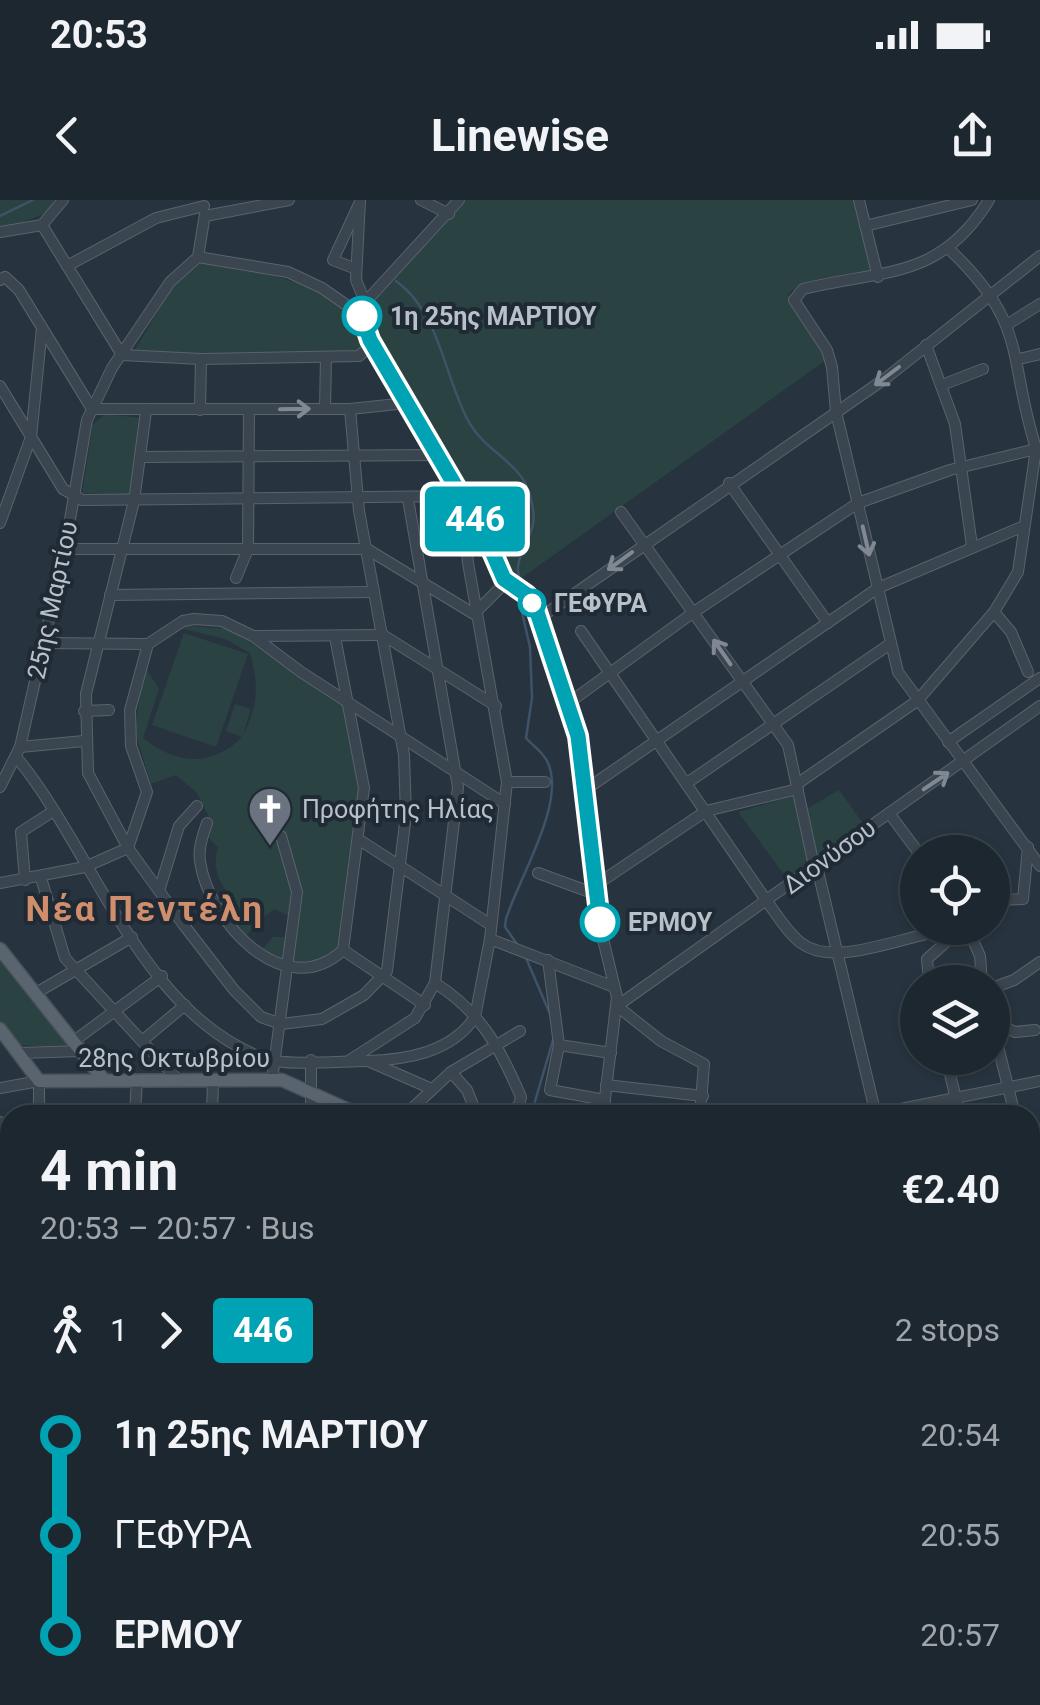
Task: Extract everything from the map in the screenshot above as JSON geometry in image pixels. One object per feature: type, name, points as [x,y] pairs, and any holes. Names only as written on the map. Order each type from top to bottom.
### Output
[{"type":"main road","points":[[0,948],[103,1079]]},
{"type":"main road","points":[[0,1029],[39,1081]]},
{"type":"main road","points":[[84,1080],[92,1065]]},
{"type":"main road","name":"28ης Οκτωβρίου","points":[[39,1081],[277,1080],[311,1090],[340,1105]]},
{"type":"street","points":[[0,232],[42,226],[64,200]]},
{"type":"street","points":[[67,266],[156,218],[205,208],[289,200]]},
{"type":"street","points":[[360,200],[356,268],[358,294],[366,304]]},
{"type":"street","points":[[356,268],[333,260],[360,200]]},
{"type":"street","points":[[421,200],[449,214]]},
{"type":"street","points":[[435,206],[457,200]]},
{"type":"street","points":[[362,316],[366,304],[449,214],[457,200]]},
{"type":"street","points":[[860,200],[878,277]]},
{"type":"street","points":[[866,226],[972,200]]},
{"type":"street","points":[[989,200],[948,248],[928,262],[878,277],[821,285],[794,295],[796,306],[828,350],[836,412],[898,672],[1036,853],[1027,873],[1023,899],[1010,899]]},
{"type":"street","points":[[205,208],[198,258],[288,272],[322,288],[362,316],[372,344],[515,587],[538,619],[570,702],[617,1006],[604,1105]]},
{"type":"street","points":[[42,226],[122,355],[201,359],[359,356],[372,344]]},
{"type":"street","points":[[538,874],[582,891],[596,887],[706,811],[798,787],[917,701],[994,612],[1018,572],[1038,454],[1008,324],[990,294],[948,248]]},
{"type":"street","points":[[538,619],[836,412],[1040,256]]},
{"type":"street","name":"25ης Μαρτίου","points":[[0,788],[18,752],[92,409],[122,355],[175,276],[198,258]]},
{"type":"street","points":[[0,279],[19,290],[92,409],[350,409],[407,403]]},
{"type":"street","points":[[1008,324],[1040,304]]},
{"type":"street","points":[[0,523],[31,437],[42,328]]},
{"type":"street","points":[[926,345],[955,424],[972,546]]},
{"type":"street","points":[[1019,360],[1040,354]]},
{"type":"street","points":[[325,408],[326,357]]},
{"type":"street","points":[[200,410],[201,359]]},
{"type":"street","points":[[942,385],[983,368]]},
{"type":"street","points":[[0,386],[63,489],[74,497],[359,500],[462,496]]},
{"type":"street","points":[[146,411],[134,500],[96,644],[84,711],[84,742],[92,786],[128,848],[234,990],[261,1016],[281,1024],[322,1019],[364,995],[383,978],[389,964],[408,794],[359,500],[350,409]]},
{"type":"street","points":[[236,578],[248,549],[249,410]]},
{"type":"street","points":[[570,702],[694,612],[858,502],[960,469],[1038,454]]},
{"type":"street","points":[[140,457],[438,455]]},
{"type":"street","points":[[729,484],[828,623]]},
{"type":"street","points":[[84,742],[18,752],[85,867],[132,937],[185,1005],[225,1036],[277,1060],[367,1061],[419,1056],[467,1028],[476,1013],[490,938],[507,782],[460,507],[462,496]]},
{"type":"street","points":[[348,1061],[406,1026],[425,1005],[435,982],[445,897],[456,772],[408,499]]},
{"type":"street","points":[[621,512],[788,745],[874,1105]]},
{"type":"street","points":[[585,790],[878,588],[1024,526]]},
{"type":"street","points":[[65,548],[368,549],[477,614]]},
{"type":"street","points":[[477,614],[515,587]]},
{"type":"street","points":[[110,595],[374,592]]},
{"type":"street","points":[[222,621],[230,610]]},
{"type":"street","points":[[994,612],[1011,632],[1028,672]]},
{"type":"street","points":[[44,643],[148,644],[183,621],[222,621],[253,636],[505,804]]},
{"type":"street","points":[[581,631],[766,900],[800,942],[837,954],[900,937]]},
{"type":"street","points":[[253,636],[382,636],[496,706]]},
{"type":"street","points":[[335,637],[364,776],[343,950]]},
{"type":"street","points":[[0,883],[85,867],[128,848],[147,792],[131,746],[130,710],[148,644]]},
{"type":"street","points":[[686,782],[890,644]]},
{"type":"street","points":[[948,742],[1040,678]]},
{"type":"street","points":[[1036,709],[1040,722]]},
{"type":"street","name":"Διονύσου","points":[[617,1006],[1036,709]]},
{"type":"street","points":[[84,711],[110,710]]},
{"type":"street","points":[[507,782],[545,782]]},
{"type":"street","points":[[159,891],[179,826],[197,806]]},
{"type":"street","points":[[25,880],[21,832],[52,812]]},
{"type":"street","points":[[889,813],[905,835]]},
{"type":"street","points":[[207,823],[200,860],[209,894],[240,938],[284,967],[312,966],[343,950]]},
{"type":"street","points":[[277,1080],[284,967],[297,892],[281,836]]},
{"type":"street","points":[[358,839],[491,925]]},
{"type":"street","points":[[41,878],[60,950],[177,1079]]},
{"type":"street","points":[[36,993],[132,937]]},
{"type":"street","points":[[490,938],[614,987]]},
{"type":"street","points":[[927,965],[927,959],[943,945]]},
{"type":"street","points":[[343,950],[425,1005]]},
{"type":"street","points":[[548,960],[559,1045],[550,1090],[604,1100]]},
{"type":"street","points":[[1010,981],[1040,962]]},
{"type":"street","points":[[20,1054],[77,1046],[112,1010],[162,976]]},
{"type":"street","points":[[435,982],[476,1013],[518,1090],[521,1102],[518,1105]]},
{"type":"street","points":[[142,1042],[185,1005]]},
{"type":"street","points":[[617,1006],[661,1041],[704,1064],[702,1105]]},
{"type":"street","points":[[1010,1030],[1036,1030]]},
{"type":"street","points":[[416,1105],[451,1072],[520,1031]]},
{"type":"street","points":[[559,1045],[611,1053]]},
{"type":"street","points":[[311,1060],[311,1105]]},
{"type":"street","points":[[367,1061],[432,1089]]},
{"type":"street","points":[[451,1072],[467,1090],[474,1105]]},
{"type":"street","points":[[950,1075],[958,1105]]},
{"type":"street","points":[[1005,1075],[1012,1105]]},
{"type":"street","points":[[136,1105],[137,1079]]},
{"type":"street","points":[[212,1105],[213,1080]]},
{"type":"street","points":[[0,1088],[39,1081],[38,1105]]},
{"type":"street","points":[[921,1105],[1040,1081]]},
{"type":"street","points":[[606,1085],[703,1096]]},
{"type":"green space","points":[[0,200],[54,200],[48,212],[0,232]]},
{"type":"green space","points":[[466,200],[857,200],[876,275],[816,280],[795,288],[788,295],[826,360],[516,582],[507,578],[368,318],[376,298]]},
{"type":"green space","points":[[202,262],[273,276],[325,295],[346,309],[359,326],[363,347],[355,353],[132,355],[171,289]]},
{"type":"green space","points":[[105,414],[141,418],[131,495],[82,493],[93,424]]},
{"type":"green space","points":[[176,627],[229,629],[347,704],[359,795],[343,943],[324,958],[294,963],[261,951],[273,937],[286,937],[290,917],[275,909],[256,922],[245,939],[230,922],[240,909],[217,873],[218,847],[207,836],[211,821],[197,793],[176,775],[151,784],[135,732],[144,665],[159,689],[143,738],[155,747],[180,757],[206,758],[242,737],[226,731],[235,704],[251,709],[243,735],[252,715],[256,685],[250,653],[225,639]]},
{"type":"green space","points":[[184,633],[248,654],[216,747],[152,725]]},
{"type":"green space","points":[[839,790],[865,826],[788,880],[738,812],[797,795],[801,812]]},
{"type":"green space","points":[[0,957],[74,1048],[20,1045],[0,1022]]},
{"type":"waterway","points":[[0,216],[33,200]]},
{"type":"waterway","points":[[396,281],[411,294],[432,328],[470,424],[525,482],[534,516],[518,566],[521,588]]},
{"type":"waterway","points":[[518,595],[530,647],[532,698],[526,738],[545,757],[552,778],[539,840],[506,919],[505,927],[519,947]]},
{"type":"waterway","points":[[526,958],[550,1014]]},
{"type":"waterway","points":[[534,1105],[553,1040]]},
{"type":"bus line","name":"446","points":[[362,316],[370,340],[487,540],[502,576],[527,595],[536,609],[570,702],[578,736],[600,922]]},
{"type":"place","name":"1η 25ης ΜΑΡΤΙΟΥ","points":[[362,316]]},
{"type":"place","name":"ΓΕΦΥΡΑ","points":[[532,603]]},
{"type":"place","name":"Προφήτης Ηλίας","points":[[270,847]]},
{"type":"place","name":"ΕΡΜΟΥ","points":[[600,922]]},
{"type":"district","name":"Νέα Πεντέλη","points":[[145,909]]}]
